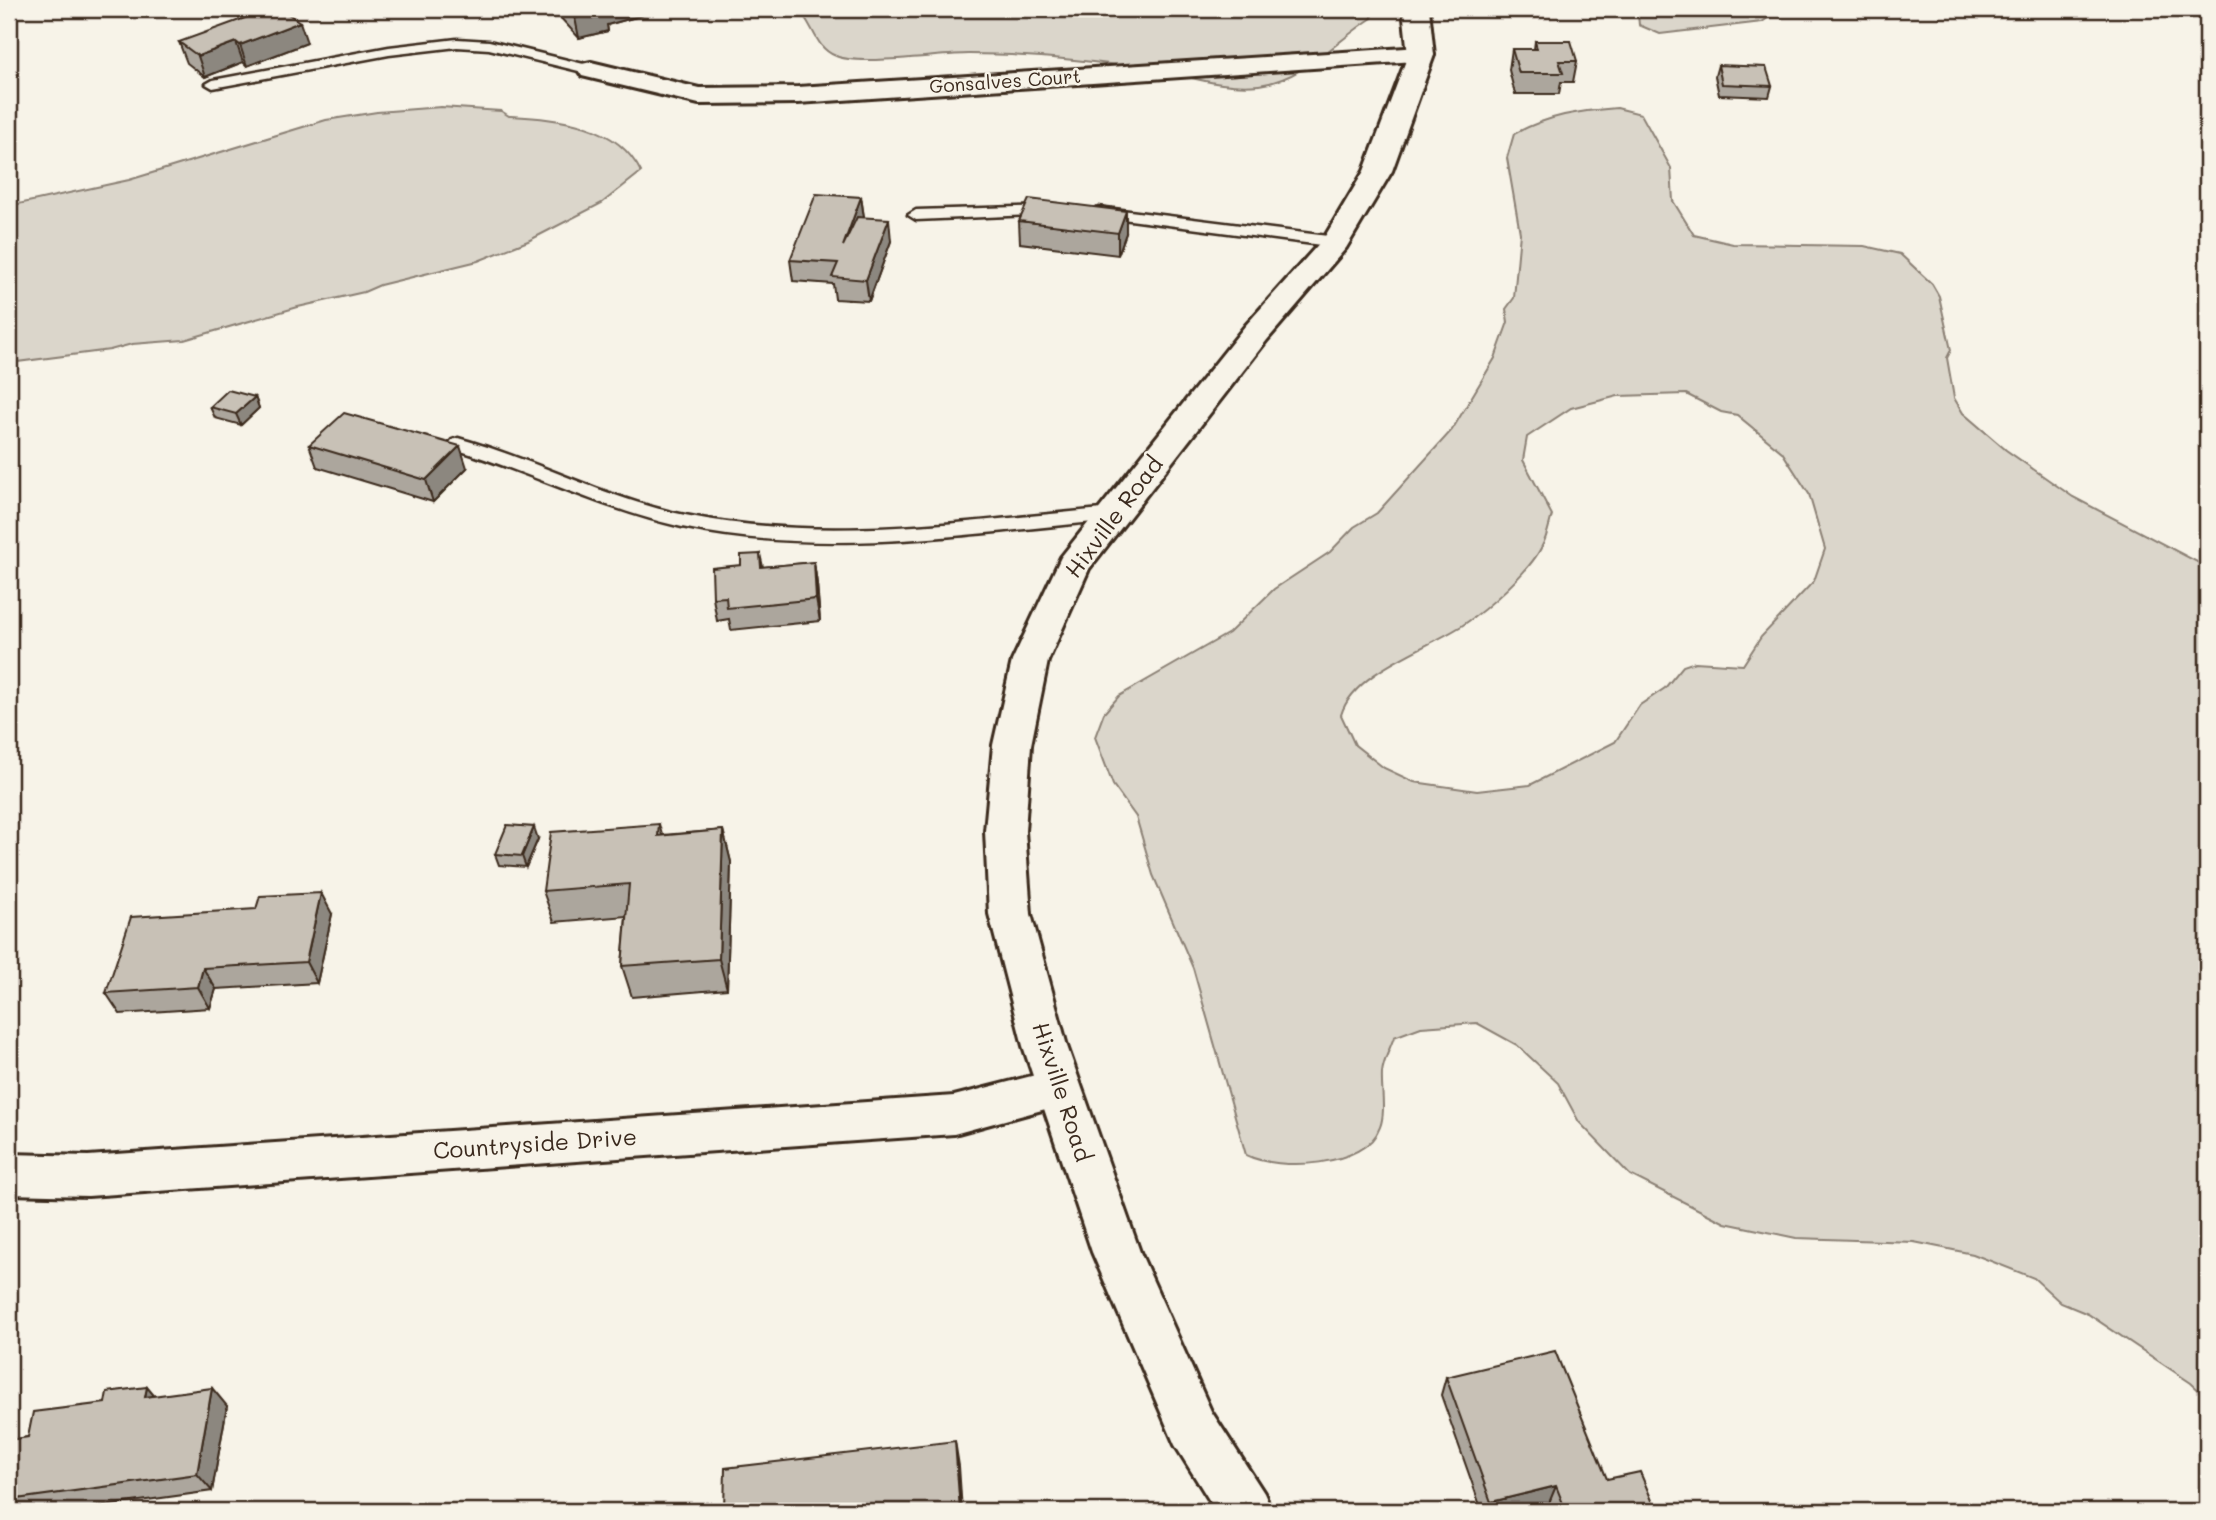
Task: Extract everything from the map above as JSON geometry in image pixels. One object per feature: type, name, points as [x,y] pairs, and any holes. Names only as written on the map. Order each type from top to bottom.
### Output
[{"type":"street","name":"Hixville Road","points":[[1246,1511],[1188,1416],[1116,1252],[1059,1088],[1021,964],[1010,914],[1005,831],[1012,745],[1030,661],[1073,565],[1256,333],[1336,242],[1378,171],[1422,54],[1416,9]]},
{"type":"street","name":"Gonsalves Court","points":[[591,71],[699,96],[724,98],[798,96],[1422,54]]},
{"type":"street","name":"Countryside Drive","points":[[9,1174],[88,1175],[954,1115],[1059,1088]]},
{"type":"lane","points":[[214,84],[390,51],[457,43],[510,49],[591,71]]},
{"type":"lane","points":[[916,215],[1108,212],[1336,242]]},
{"type":"lane","points":[[458,444],[500,456],[637,510],[685,521],[760,532],[843,537],[1115,514]]},
{"type":"shaded area","points":[[797,9],[1370,9],[1372,18],[1305,68],[1275,82],[1245,86],[1219,84],[1131,67],[1039,57],[969,54],[880,60],[847,59],[828,52],[823,47],[803,14]]},
{"type":"shaded area","points":[[1656,9],[1772,9],[1775,13],[1762,22],[1660,34],[1639,25],[1638,14]]},
{"type":"shaded area","points":[[441,107],[501,111],[509,116],[584,126],[617,143],[630,155],[641,172],[602,203],[528,241],[478,261],[298,307],[184,340],[132,344],[110,350],[9,363],[9,206],[129,180],[326,120],[377,112]]},
{"type":"shaded area","points":[[1617,108],[1641,114],[1671,168],[1673,201],[1694,235],[1733,244],[1864,246],[1900,254],[1932,284],[1939,296],[1951,350],[1947,358],[1954,398],[1963,413],[2006,450],[2073,497],[2207,567],[2207,1398],[2191,1383],[2088,1314],[2061,1303],[2034,1278],[1973,1254],[1914,1242],[1796,1238],[1725,1223],[1630,1175],[1579,1122],[1558,1083],[1517,1045],[1477,1023],[1421,1027],[1394,1037],[1383,1068],[1383,1114],[1380,1127],[1372,1141],[1358,1151],[1340,1158],[1299,1164],[1260,1160],[1246,1155],[1193,968],[1153,875],[1136,817],[1113,785],[1095,737],[1104,713],[1119,696],[1229,633],[1274,589],[1330,552],[1354,527],[1377,513],[1452,430],[1495,358],[1508,322],[1506,309],[1514,298],[1520,233],[1507,158],[1514,134],[1552,118]],"holes":[[[1686,394],[1721,412],[1737,415],[1782,452],[1809,494],[1825,549],[1814,581],[1761,637],[1743,665],[1695,662],[1683,666],[1665,688],[1640,705],[1615,742],[1530,785],[1477,791],[1414,782],[1384,768],[1355,745],[1341,715],[1348,700],[1360,686],[1393,663],[1473,618],[1518,578],[1542,546],[1552,515],[1523,460],[1527,437],[1571,408],[1618,396]]]},
{"type":"building","points":[[270,9],[281,9],[300,22],[240,45],[236,42],[198,56],[179,42]]},
{"type":"building","points":[[567,9],[603,9],[604,10],[575,18]]},
{"type":"building","points":[[1535,41],[1571,41],[1577,61],[1559,61],[1563,73],[1519,73],[1512,49],[1537,49]]},
{"type":"building","points":[[1718,65],[1766,67],[1772,86],[1722,84]]},
{"type":"building","points":[[816,194],[861,197],[843,246],[857,217],[889,219],[866,280],[832,277],[838,263],[790,260]]},
{"type":"building","points":[[1029,199],[1126,211],[1118,233],[1019,221]]},
{"type":"building","points":[[228,390],[255,397],[236,414],[210,407]]},
{"type":"building","points":[[344,413],[460,446],[426,480],[309,445]]},
{"type":"building","points":[[760,554],[761,567],[814,562],[816,599],[727,608],[726,597],[713,598],[712,568],[741,565],[741,555]]},
{"type":"building","points":[[659,824],[658,836],[723,830],[719,959],[622,966],[629,884],[543,891],[551,832]]},
{"type":"building","points":[[507,825],[534,827],[522,856],[495,854]]},
{"type":"building","points":[[321,893],[306,962],[203,968],[198,987],[106,993],[131,917],[256,909],[260,896]]},
{"type":"building","points":[[1555,1351],[1607,1479],[1640,1472],[1656,1510],[1566,1511],[1556,1486],[1491,1502],[1446,1377]]},
{"type":"building","points":[[147,1387],[145,1397],[212,1388],[197,1474],[9,1500],[9,1440],[28,1437],[33,1412],[105,1403],[107,1392]]},
{"type":"building","points":[[955,1441],[960,1511],[724,1511],[725,1468]]}]
